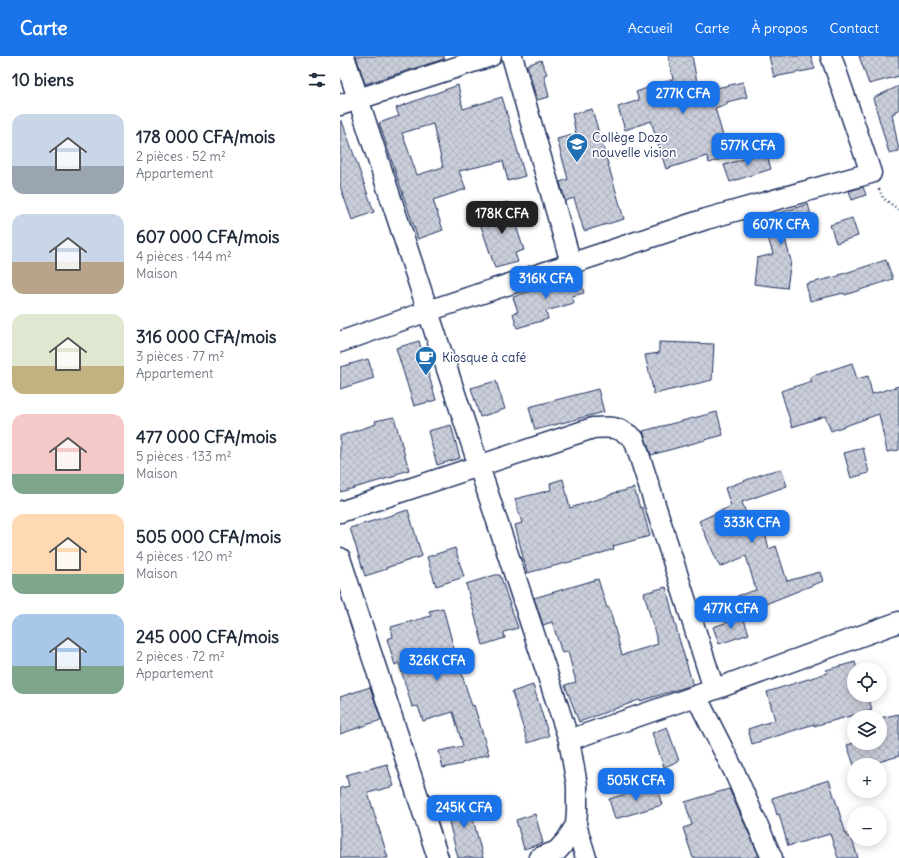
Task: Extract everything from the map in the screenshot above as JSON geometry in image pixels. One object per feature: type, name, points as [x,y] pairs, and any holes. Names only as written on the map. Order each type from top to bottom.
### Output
[{"type":"street","points":[[344,56],[349,102],[428,311],[569,740],[577,785],[578,811],[576,825],[566,841],[557,851],[539,858]]},
{"type":"street","points":[[349,102],[491,56]]},
{"type":"street","points":[[512,56],[571,263]]},
{"type":"street","points":[[340,342],[428,311],[706,219],[872,173],[831,56]]},
{"type":"street","points":[[340,512],[593,428],[609,427],[623,430],[634,439],[714,689]]},
{"type":"street","points":[[340,558],[438,858]]},
{"type":"street","points":[[569,740],[696,696],[899,622]]},
{"type":"street","points":[[696,696],[734,771],[772,858]]},
{"type":"street","points":[[576,825],[586,858]]},
{"type":"path","points":[[872,173],[884,198],[899,210]]},
{"type":"building","points":[[356,56],[444,56],[444,59],[365,84]]},
{"type":"building","points":[[668,56],[692,56],[699,92],[743,82],[747,97],[727,102],[727,104],[715,108],[729,157],[709,163],[707,156],[666,169],[651,121],[625,130],[618,107],[639,100],[636,92],[673,79]]},
{"type":"building","points":[[769,56],[811,56],[815,69],[774,77]]},
{"type":"building","points":[[859,56],[899,56],[899,76],[869,84]]},
{"type":"building","points":[[541,60],[547,74],[544,75],[549,97],[537,100],[527,65]]},
{"type":"building","points":[[458,85],[463,109],[502,97],[525,176],[508,181],[503,161],[459,171],[466,189],[433,200],[443,230],[418,239],[379,123],[399,116],[396,108]],"holes":[[[433,124],[443,167],[417,175],[402,133]]]},
{"type":"building","points":[[899,86],[899,110],[892,114],[899,151],[889,153],[873,98]]},
{"type":"building","points":[[592,109],[624,219],[584,231],[574,198],[565,201],[560,182],[568,179],[557,139],[576,134],[572,114]]},
{"type":"building","points":[[340,121],[342,121],[374,212],[352,220],[340,186]]},
{"type":"building","points":[[766,152],[771,169],[730,182],[724,165]]},
{"type":"building","points":[[863,187],[866,195],[852,200],[849,191]]},
{"type":"building","points":[[508,202],[524,250],[515,253],[518,262],[495,268],[479,220],[489,217],[486,208]]},
{"type":"building","points":[[808,204],[814,226],[784,235],[791,261],[787,288],[754,284],[757,258],[773,254],[762,218]]},
{"type":"building","points":[[852,218],[858,236],[836,243],[830,225]]},
{"type":"building","points":[[886,260],[893,279],[845,295],[844,293],[810,301],[806,284],[839,276]]},
{"type":"building","points":[[579,275],[584,293],[572,296],[574,303],[546,311],[548,319],[517,328],[513,313],[518,312],[513,297],[556,281]]},
{"type":"building","points":[[419,341],[436,400],[414,406],[396,348]]},
{"type":"building","points":[[659,342],[714,344],[712,380],[654,394],[645,355],[659,353]]},
{"type":"building","points":[[368,359],[374,378],[340,389],[340,367]]},
{"type":"building","points":[[852,363],[857,379],[868,376],[872,394],[899,386],[899,450],[887,452],[879,414],[831,431],[825,416],[792,427],[781,391],[812,381],[810,377]]},
{"type":"building","points":[[496,381],[505,409],[480,417],[471,388]]},
{"type":"building","points":[[598,389],[604,412],[535,430],[529,407]]},
{"type":"building","points":[[717,412],[723,435],[651,455],[643,431]]},
{"type":"building","points":[[394,417],[409,470],[396,474],[396,476],[340,492],[340,436],[376,424],[375,421]]},
{"type":"building","points":[[451,425],[460,458],[437,465],[428,431]]},
{"type":"building","points":[[863,448],[869,473],[851,478],[844,453]]},
{"type":"building","points":[[781,469],[787,486],[742,502],[751,527],[763,525],[769,549],[776,546],[787,581],[820,572],[823,581],[743,613],[737,596],[756,590],[746,556],[720,567],[699,521],[731,506],[725,488],[765,473]]},
{"type":"building","points":[[563,479],[570,508],[634,488],[640,508],[642,507],[650,536],[613,546],[614,549],[593,556],[527,573],[515,525],[522,523],[515,499],[551,490],[550,483]]},
{"type":"building","points":[[408,510],[422,556],[365,576],[350,528]]},
{"type":"building","points":[[455,548],[464,577],[436,586],[427,557]]},
{"type":"building","points":[[495,575],[500,575],[518,628],[504,632],[505,638],[483,645],[466,584]]},
{"type":"building","points":[[598,579],[607,608],[609,607],[622,655],[658,644],[644,593],[666,587],[693,685],[640,701],[639,700],[579,722],[565,685],[576,682],[568,652],[562,653],[552,622],[543,625],[534,598]]},
{"type":"building","points":[[443,608],[456,656],[472,706],[474,705],[489,755],[485,755],[462,764],[443,768],[439,751],[463,746],[453,712],[423,721],[418,706],[412,707],[399,663],[395,665],[387,639],[393,637],[391,627],[431,616],[429,611]]},
{"type":"building","points":[[743,617],[749,634],[719,644],[713,627]]},
{"type":"building","points":[[847,664],[847,702],[870,702],[872,710],[847,710],[847,717],[814,726],[814,724],[752,744],[748,729],[775,720],[767,692],[827,673],[826,670]]},
{"type":"building","points":[[533,685],[549,736],[528,743],[512,692]]},
{"type":"building","points":[[370,687],[381,720],[340,734],[340,697]]},
{"type":"building","points":[[899,714],[899,756],[887,759],[887,758],[852,758],[849,750],[887,750],[887,717]]},
{"type":"building","points":[[667,727],[679,761],[664,767],[652,733]]},
{"type":"building","points":[[387,764],[394,786],[368,793],[388,858],[340,858],[340,788],[349,786],[346,775]]},
{"type":"building","points":[[829,780],[847,837],[847,846],[854,846],[858,858],[838,858],[830,834],[788,846],[779,814],[777,815],[772,798]]},
{"type":"building","points":[[656,785],[662,805],[615,819],[609,799]]},
{"type":"building","points":[[729,789],[759,856],[753,858],[693,858],[683,828],[692,825],[685,802]]},
{"type":"building","points":[[466,798],[467,802],[473,801],[476,814],[472,815],[483,858],[458,858],[445,803]]},
{"type":"building","points":[[535,814],[543,843],[524,849],[516,820]]},
{"type":"place","name":"Collège Dozo nouvelle vision","points":[[577,164]]},
{"type":"place","name":"Kiosque à café","points":[[426,376]]}]
